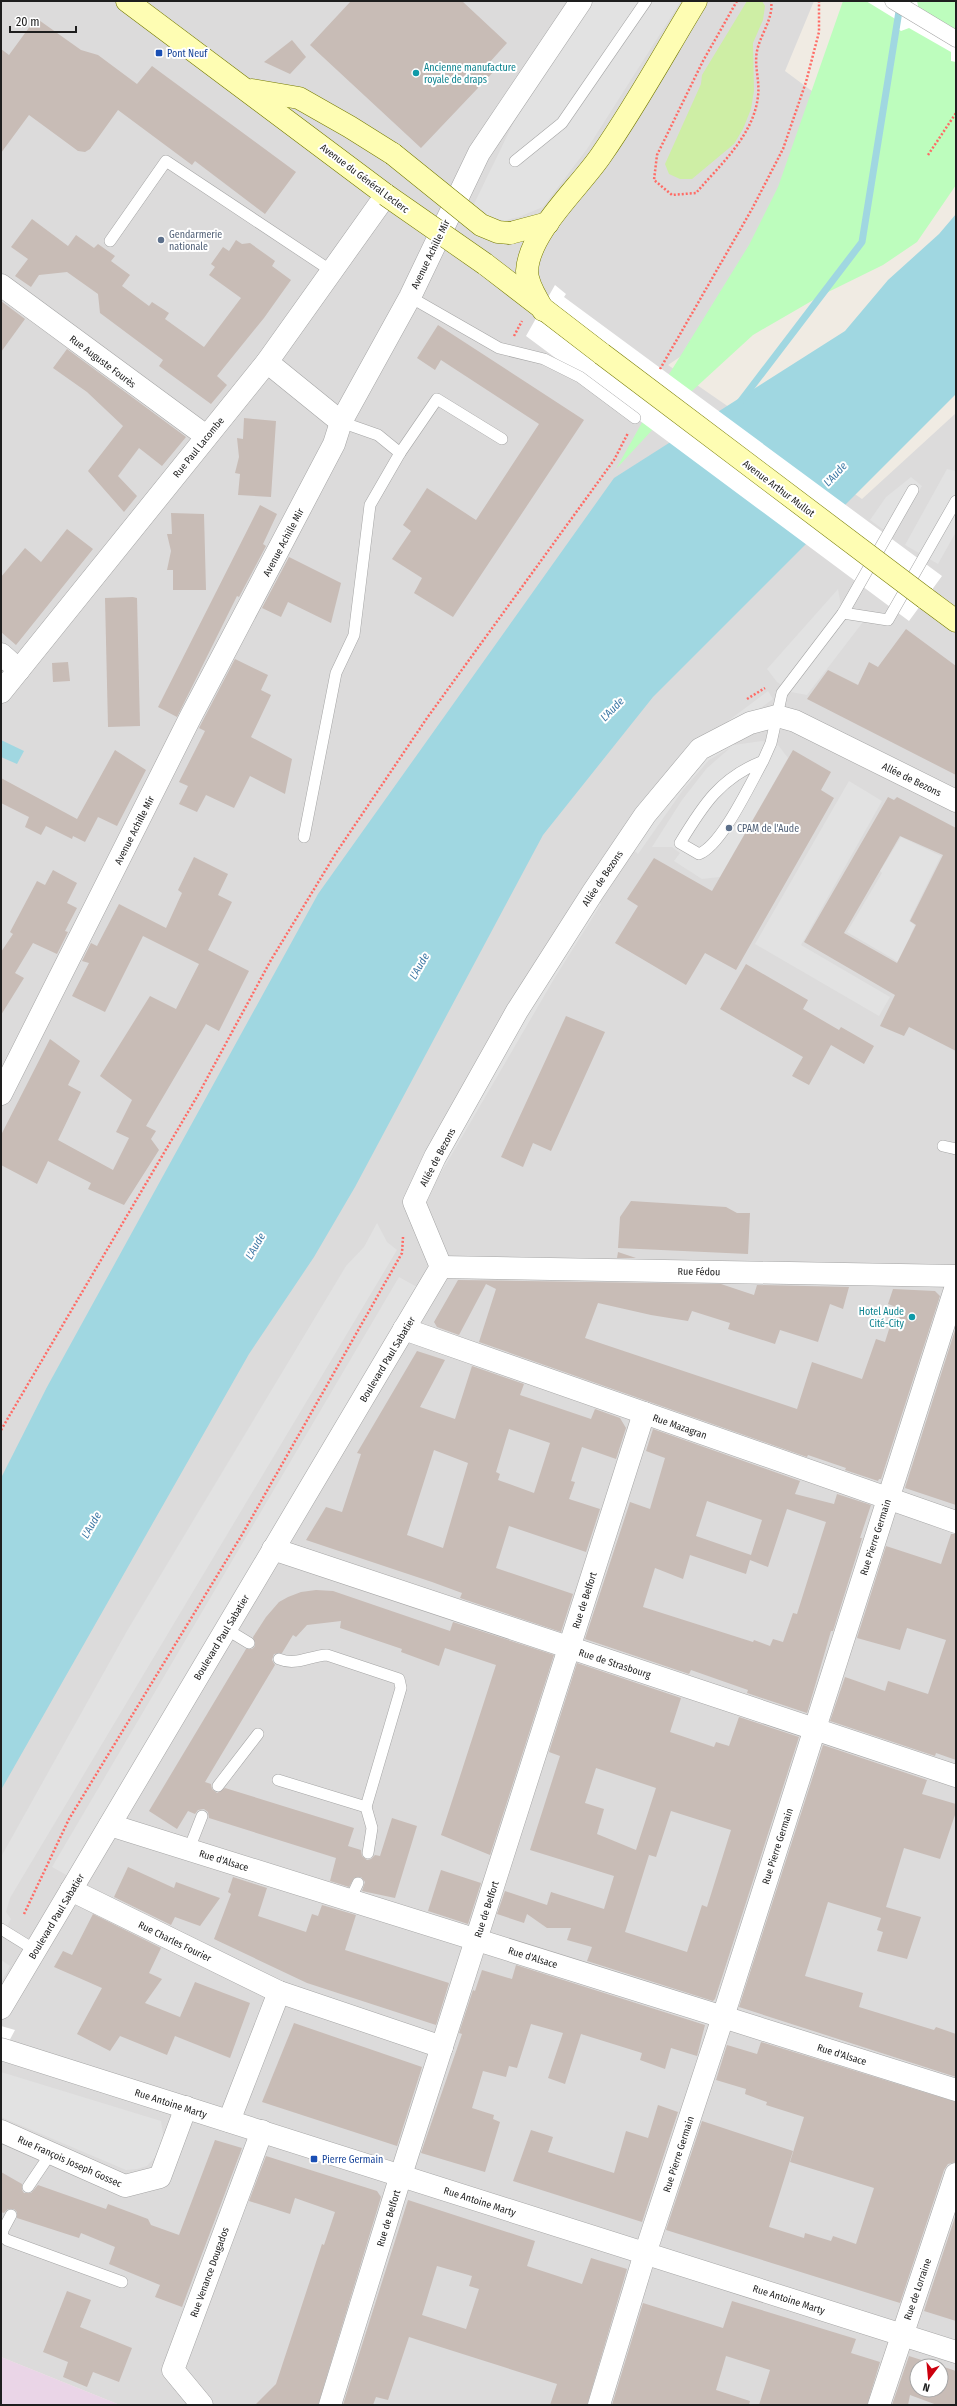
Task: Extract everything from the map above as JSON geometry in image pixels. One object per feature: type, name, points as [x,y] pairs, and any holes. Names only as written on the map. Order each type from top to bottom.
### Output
[{"type":"main road","points":[[543,310],[531,288],[527,271],[533,249],[548,223],[602,155],[696,1]]},
{"type":"main road","name":"Avenue du Général Leclerc","points":[[133,2],[386,195],[485,264],[602,354]]},
{"type":"main road","points":[[248,90],[298,98],[350,127],[392,154],[480,225],[498,232],[510,234],[548,223]]},
{"type":"main road","name":"Avenue Arthur Mullot","points":[[602,354],[956,622]]},
{"type":"street","name":"Avenue Achille Mir","points":[[1,1094],[191,716],[334,444],[341,422],[410,297],[479,153],[581,1]]},
{"type":"street","points":[[893,1],[956,39]]},
{"type":"street","name":"Rue Paul Lacombe","points":[[1,692],[267,362],[333,272],[386,195]]},
{"type":"street","name":"Rue Auguste Fourès","points":[[1,285],[206,436]]},
{"type":"street","points":[[267,362],[341,422]]},
{"type":"street","points":[[1,654],[19,670]]},
{"type":"street","name":"Allée de Bezons","points":[[441,1266],[414,1202],[435,1157],[517,1011],[593,892],[645,815],[700,749],[750,723],[777,716],[795,721],[956,802]]},
{"type":"street","name":"Rue Fédou","points":[[441,1266],[956,1276]]},
{"type":"street","name":"Boulevard Paul Sabatier","points":[[1,2008],[441,1266]]},
{"type":"street","name":"Rue Pierre Germain","points":[[599,2405],[646,2253],[723,2017],[887,1498],[956,1286]]},
{"type":"street","name":"Rue Mazagran","points":[[404,1329],[956,1522]]},
{"type":"street","name":"Rue de Belfort","points":[[330,2405],[401,2175],[644,1413]]},
{"type":"street","name":"Rue de Strasbourg","points":[[273,1550],[956,1776]]},
{"type":"street","name":"Rue d'Alsace","points":[[110,1825],[189,1849],[354,1892],[476,1940],[956,2090]]},
{"type":"street","name":"Rue Charles Fourier","points":[[71,1890],[279,1992],[442,2047]]},
{"type":"street","points":[[229,2121],[279,1992]]},
{"type":"street","name":"Rue Antoine Marty","points":[[3,2050],[956,2352]]},
{"type":"street","name":"Rue François Joseph Gossec","points":[[1,2131],[125,2186],[160,2177],[186,2108]]},
{"type":"street","name":"Rue Venance Dougados","points":[[202,2405],[173,2370],[262,2131]]},
{"type":"street","name":"Rue de Lorraine","points":[[879,2405],[956,2174]]},
{"type":"lane","points":[[515,160],[562,123],[646,1]]},
{"type":"lane","points":[[110,241],[166,162],[333,272]]},
{"type":"lane","points":[[410,297],[500,348],[544,359],[580,377],[635,418]]},
{"type":"lane","points":[[304,837],[336,673],[354,635],[370,505],[400,453],[437,399],[502,439]]},
{"type":"lane","points":[[341,422],[378,436],[400,453]]},
{"type":"lane","points":[[763,761],[746,768],[724,782],[699,812],[680,843],[699,854],[706,851],[730,821],[763,761],[771,743],[782,693],[843,613],[913,490]]},
{"type":"lane","points":[[843,613],[888,620],[956,501]]},
{"type":"lane","points":[[944,1146],[956,1149]]},
{"type":"lane","points":[[226,1629],[249,1643]]},
{"type":"lane","points":[[279,1658],[295,1663],[315,1656],[327,1655],[399,1679],[401,1688],[366,1807],[372,1828],[368,1852]]},
{"type":"lane","points":[[218,1786],[258,1734]]},
{"type":"lane","points":[[278,1780],[366,1807]]},
{"type":"lane","points":[[189,1849],[202,1816]]},
{"type":"lane","points":[[1,1929],[35,1950]]},
{"type":"lane","points":[[28,2187],[51,2153]]},
{"type":"lane","points":[[10,2216],[2,2230],[2,2236],[7,2240],[122,2282]]},
{"type":"path","points":[[737,1],[706,54],[657,155],[654,180],[672,195],[696,193],[747,131],[758,96],[755,59],[759,40],[766,26],[771,1]]},
{"type":"path","points":[[656,376],[752,209],[783,148],[806,82],[819,32],[819,1]]},
{"type":"path","points":[[928,155],[956,113]]},
{"type":"path","points":[[1,1430],[198,1095],[271,960],[336,853],[427,718],[614,460],[635,418]]},
{"type":"path","points":[[24,1914],[69,1819],[250,1520],[402,1253],[403,1237]]},
{"type":"shaded area","points":[[1,1],[814,1],[785,71],[937,184],[668,365],[862,499],[956,413],[956,2405],[120,2405],[1,2357]]},
{"type":"shaded area","points":[[592,1],[681,1],[587,149],[543,207],[519,217],[498,222],[472,208],[526,97]]},
{"type":"shaded area","points":[[947,469],[956,471],[956,532],[938,564],[905,545]]},
{"type":"shaded area","points":[[911,477],[922,486],[892,536],[870,520],[886,497]]},
{"type":"shaded area","points":[[838,589],[843,617],[863,622],[807,695],[791,692],[777,682],[767,669]]},
{"type":"shaded area","points":[[768,691],[773,699],[733,728],[728,721]]},
{"type":"shaded area","points":[[732,738],[734,745],[762,741],[778,745],[788,758],[720,877],[702,879],[674,861],[680,853],[672,847],[652,847],[682,800],[707,768],[731,747],[709,760],[683,790],[638,854],[629,846],[705,751]]},
{"type":"shaded area","points":[[849,781],[882,801],[801,945],[890,997],[879,1016],[755,944]]},
{"type":"shaded area","points":[[901,837],[941,856],[909,921],[915,925],[910,936],[920,942],[907,967],[847,932],[882,873],[880,871]]},
{"type":"shaded area","points":[[594,899],[601,904],[554,979],[424,1202],[418,1201]]},
{"type":"shaded area","points":[[377,1223],[387,1242],[397,1250],[10,1898],[6,1912],[11,1919],[1,1936],[1,1857],[127,1631],[346,1266],[364,1247]]},
{"type":"shaded area","points":[[399,1277],[417,1287],[70,1877],[52,1867]]},
{"type":"shaded area","points":[[1,1960],[10,1966],[1,1982]]},
{"type":"shaded area","points":[[1,2072],[161,2121],[164,2141],[159,2153],[147,2166],[126,2170],[1,2117]]},
{"type":"shaded area","points":[[1,2357],[120,2405],[1,2405]]},
{"type":"green space","points":[[747,1],[762,1],[765,6],[763,20],[753,43],[754,91],[751,109],[743,129],[734,144],[692,179],[680,179],[669,174],[665,164],[701,84],[702,75]]},
{"type":"green space","points":[[843,1],[956,1],[956,185],[917,242],[883,265],[822,295],[753,335],[669,412],[616,469],[668,376],[749,245],[778,187]]},
{"type":"water","name":"L'Aude","points":[[956,214],[956,394],[653,697],[543,835],[355,1187],[314,1257],[249,1354],[1,1790],[1,1478],[47,1387],[318,894],[614,478],[845,331],[888,280],[939,234]]},
{"type":"water","points":[[1,740],[24,751],[17,764],[1,757]]},
{"type":"pier","points":[[866,1],[901,1],[907,4],[917,1],[919,11],[956,34],[956,62],[951,61],[951,52],[909,28],[901,31],[898,29],[897,20]]},
{"type":"pier","points":[[555,285],[566,294],[564,297],[942,576],[909,621],[526,336]]},
{"type":"pier","points":[[1,2026],[15,2030],[1,2056]]},
{"type":"building","name":"Ancienne manufacture royale de draps","points":[[351,1],[462,1],[507,43],[489,63],[496,69],[421,148],[310,45]]},
{"type":"building","points":[[36,18],[81,50],[98,55],[137,84],[152,66],[296,172],[265,214],[195,161],[192,165],[118,110],[90,149],[85,152],[78,151],[29,115],[1,153],[1,49],[9,55]]},
{"type":"building","points":[[292,40],[306,57],[290,74],[264,62]]},
{"type":"building","points":[[32,219],[68,246],[76,235],[94,248],[98,244],[115,256],[111,261],[130,275],[122,286],[149,306],[152,302],[169,313],[165,319],[204,347],[241,298],[209,275],[215,267],[211,264],[223,247],[229,251],[236,240],[242,244],[250,243],[275,261],[272,266],[291,280],[264,318],[217,376],[227,385],[211,404],[159,366],[163,360],[100,313],[98,294],[67,272],[39,275],[31,287],[15,276],[28,259],[11,247]]},
{"type":"building","points":[[1,301],[25,319],[1,352]]},
{"type":"building","points":[[438,325],[584,420],[453,617],[414,593],[422,578],[392,559],[411,531],[403,525],[427,488],[476,520],[539,424],[441,360],[435,370],[417,358]]},
{"type":"building","points":[[67,349],[186,437],[162,466],[139,448],[118,476],[137,496],[124,512],[88,471],[123,426],[87,392],[53,368]]},
{"type":"building","points":[[244,418],[276,421],[271,497],[238,495],[240,474],[235,473],[239,457],[237,438],[243,439]]},
{"type":"building","points":[[260,505],[277,514],[263,544],[266,546],[239,597],[237,596],[177,717],[158,707]]},
{"type":"building","points":[[171,513],[204,514],[206,590],[173,590],[173,570],[167,570],[171,551],[167,534],[172,534]]},
{"type":"building","points":[[67,529],[93,549],[16,645],[1,632],[1,577],[25,548],[41,562]]},
{"type":"building","points":[[289,557],[341,583],[331,623],[288,602],[281,617],[262,608]]},
{"type":"building","points":[[105,598],[137,598],[140,726],[108,727]]},
{"type":"building","points":[[906,629],[956,666],[956,775],[807,699],[828,670],[858,685],[869,662],[878,667]]},
{"type":"building","points":[[235,659],[268,675],[261,690],[271,695],[251,737],[292,759],[285,794],[250,776],[234,808],[206,795],[197,812],[179,804],[188,786],[179,782],[205,731],[199,728]]},
{"type":"building","points":[[68,662],[70,681],[53,682],[52,663]]},
{"type":"building","points":[[115,750],[146,770],[117,826],[98,817],[85,842],[73,836],[72,839],[46,826],[41,835],[25,827],[29,817],[1,803],[1,778],[77,819]]},
{"type":"building","points":[[793,750],[831,772],[821,790],[834,798],[736,970],[705,953],[686,985],[615,943],[638,906],[627,899],[654,858],[712,891]]},
{"type":"building","points":[[888,797],[894,800],[897,797],[956,828],[956,1051],[909,1027],[904,1036],[880,1026],[895,995],[804,942]],"holes":[[[900,836],[943,855],[910,921],[916,925],[897,963],[844,933]]]},
{"type":"building","points":[[194,857],[228,874],[218,895],[232,902],[208,950],[249,971],[219,1031],[206,1024],[146,1126],[156,1131],[151,1139],[159,1150],[124,1205],[88,1189],[91,1183],[48,1161],[37,1184],[1,1165],[1,1135],[50,1039],[80,1061],[68,1085],[81,1092],[58,1140],[113,1170],[129,1138],[116,1132],[132,1100],[100,1076],[150,996],[176,1009],[199,964],[143,936],[105,1012],[72,996],[89,963],[82,961],[91,943],[97,946],[119,904],[166,928],[182,893],[178,890]]},
{"type":"building","points":[[53,870],[77,883],[67,903],[77,908],[65,931],[68,932],[57,954],[33,943],[15,973],[24,978],[1,1015],[1,952],[13,934],[10,932],[37,881],[45,885]]},
{"type":"building","points":[[746,964],[808,1000],[803,1009],[839,1030],[841,1027],[874,1046],[864,1064],[831,1045],[809,1085],[792,1076],[803,1057],[720,1009]]},
{"type":"building","points":[[566,1016],[605,1032],[551,1151],[533,1143],[523,1167],[501,1157]]},
{"type":"building","points":[[631,1201],[726,1207],[737,1213],[750,1213],[748,1254],[618,1248],[620,1217]]},
{"type":"building","points":[[618,1252],[636,1258],[617,1258]]},
{"type":"building","points":[[458,1280],[721,1284],[754,1295],[757,1285],[849,1287],[843,1309],[830,1304],[818,1342],[780,1330],[775,1344],[728,1329],[730,1323],[692,1311],[688,1321],[651,1315],[598,1303],[585,1338],[797,1409],[812,1362],[862,1379],[876,1339],[885,1342],[896,1307],[888,1304],[893,1289],[935,1291],[940,1296],[881,1479],[878,1481],[845,1470],[846,1468],[808,1455],[807,1457],[479,1342],[496,1289],[486,1284],[459,1335],[437,1327],[434,1322]]},
{"type":"building","points":[[956,1327],[956,1505],[905,1488]]},
{"type":"building","points":[[417,1351],[445,1360],[420,1407],[455,1419],[472,1366],[524,1384],[520,1395],[591,1419],[595,1409],[620,1418],[626,1428],[616,1459],[582,1447],[571,1481],[575,1482],[569,1499],[600,1509],[586,1552],[509,1526],[496,1568],[573,1594],[561,1632],[460,1598],[462,1593],[432,1582],[306,1540],[326,1507],[342,1512],[361,1454],[357,1453]],"holes":[[[509,1429],[550,1443],[534,1493],[498,1480],[500,1474],[496,1472]],[[434,1450],[468,1463],[443,1548],[407,1535]]]},
{"type":"building","points":[[653,1429],[800,1481],[795,1494],[834,1504],[837,1494],[871,1505],[807,1713],[747,1693],[748,1690],[691,1670],[689,1674],[585,1639],[630,1502],[650,1509],[665,1458],[646,1451]],"holes":[[[707,1501],[762,1520],[751,1555],[696,1536]],[[787,1509],[826,1522],[797,1614],[793,1613],[783,1642],[773,1639],[770,1646],[754,1640],[753,1642],[643,1607],[655,1568],[683,1579],[690,1555],[746,1574],[750,1560],[768,1567]]]},
{"type":"building","points":[[951,1534],[956,1534],[956,1760],[936,1753],[935,1756],[830,1721],[845,1677],[885,1691],[888,1681],[928,1694],[946,1640],[907,1628],[900,1650],[857,1638],[886,1546],[941,1564]]},
{"type":"building","points":[[316,1590],[333,1591],[450,1631],[453,1622],[554,1655],[490,1855],[441,1835],[496,1665],[445,1648],[439,1666],[401,1652],[402,1649],[340,1628],[341,1621],[307,1625],[296,1637],[293,1635],[282,1653],[274,1654],[272,1660],[275,1665],[205,1782],[211,1784],[212,1789],[217,1793],[225,1788],[354,1828],[348,1846],[361,1850],[362,1856],[367,1860],[371,1859],[375,1855],[380,1856],[392,1818],[417,1826],[395,1898],[362,1891],[365,1882],[361,1877],[354,1878],[349,1887],[330,1881],[336,1858],[209,1818],[208,1812],[204,1809],[198,1810],[195,1814],[188,1811],[177,1829],[149,1811],[246,1649],[252,1649],[255,1646],[253,1637],[266,1617],[279,1602],[288,1597],[301,1592]]},
{"type":"building","points":[[577,1663],[681,1698],[670,1732],[714,1747],[716,1742],[729,1746],[739,1717],[799,1737],[715,1999],[713,2001],[587,1961],[592,1947],[567,1940],[571,1928],[547,1928],[527,1914],[524,1923],[497,1914],[505,1891],[547,1905],[551,1892],[604,1909],[614,1876],[530,1850],[560,1756],[549,1752]],"holes":[[[596,1768],[656,1788],[636,1850],[597,1834],[604,1809],[585,1803]],[[671,1811],[731,1830],[707,1907],[702,1905],[687,1952],[625,1932],[649,1855],[646,1854],[656,1857]]]},
{"type":"building","points":[[823,1745],[927,1780],[922,1794],[956,1804],[956,1812],[940,1859],[904,1848],[886,1907],[921,1917],[907,1959],[877,1951],[883,1932],[877,1930],[881,1918],[828,1902],[805,1976],[863,1993],[859,2007],[934,2030],[936,2027],[956,2034],[956,2077],[739,2007]]},
{"type":"building","points":[[128,1867],[174,1888],[176,1882],[220,1898],[200,1926],[175,1917],[171,1925],[114,1897]]},
{"type":"building","points":[[441,1870],[481,1883],[468,1924],[428,1911]]},
{"type":"building","points":[[233,1877],[267,1888],[258,1916],[306,1932],[312,1914],[318,1916],[322,1905],[356,1915],[345,1950],[449,1983],[436,2025],[307,1983],[214,1939],[231,1894],[228,1892]]},
{"type":"building","points":[[93,1914],[161,1948],[149,1973],[162,1979],[145,2003],[180,2017],[195,1982],[250,2003],[230,2058],[175,2036],[167,2055],[120,2036],[110,2051],[77,2034],[102,1988],[54,1967],[63,1951],[72,1955]]},
{"type":"building","points":[[516,1965],[705,2025],[697,2056],[671,2048],[665,2069],[640,2060],[642,2053],[581,2034],[565,2084],[548,2078],[563,2033],[531,2024],[517,2068],[509,2066],[506,2077],[483,2071],[472,2108],[494,2115],[493,2119],[500,2122],[485,2172],[421,2153],[462,2034],[459,2033],[473,1990],[475,1991],[482,1970],[512,1979]]},
{"type":"building","points":[[294,2023],[422,2067],[397,2146],[262,2102]]},
{"type":"building","points":[[761,2042],[956,2102],[956,2162],[948,2164],[944,2170],[900,2303],[666,2230],[702,2121],[793,2151],[769,2227],[804,2238],[805,2233],[831,2241],[833,2236],[856,2244],[874,2188],[790,2162],[804,2117],[766,2105],[767,2102],[745,2094],[746,2089],[716,2080],[727,2045],[757,2054]]},
{"type":"building","points":[[658,2105],[678,2112],[642,2222],[513,2181],[531,2130],[553,2137],[548,2152],[614,2173],[626,2131],[648,2138]]},
{"type":"building","points":[[215,2140],[242,2148],[182,2307],[155,2297],[160,2285],[109,2264],[115,2247],[81,2233],[79,2238],[17,2218],[17,2212],[14,2209],[8,2209],[4,2213],[1,2212],[1,2172],[22,2184],[22,2190],[24,2193],[31,2193],[38,2185],[106,2209],[108,2204],[148,2219],[151,2225],[179,2235]]},
{"type":"building","points":[[266,2156],[377,2191],[381,2197],[318,2405],[255,2405],[276,2384],[322,2244],[324,2245],[335,2212],[295,2198],[290,2214],[249,2201]]},
{"type":"building","points":[[408,2200],[535,2241],[527,2266],[582,2284],[591,2258],[627,2269],[587,2405],[550,2405],[557,2384],[409,2337],[388,2400],[376,2397],[373,2405],[343,2405]],"holes":[[[437,2266],[472,2276],[469,2286],[479,2289],[466,2329],[422,2315]]]},
{"type":"building","points":[[956,2214],[956,2321],[924,2311]]},
{"type":"building","points":[[67,2291],[91,2300],[80,2327],[132,2348],[119,2382],[93,2372],[87,2387],[63,2377],[68,2362],[43,2352]]},
{"type":"building","points":[[732,2301],[856,2339],[851,2353],[880,2362],[867,2405],[759,2405],[770,2370],[726,2356],[716,2390],[750,2401],[749,2405],[612,2405],[643,2303],[723,2328]]},
{"type":"building","points":[[909,2356],[915,2358],[909,2358],[909,2398],[908,2405],[892,2405]]},
{"type":"building","points":[[949,2369],[956,2371],[956,2405],[937,2405],[918,2398],[949,2398]]},
{"type":"waterway","points":[[740,402],[862,242],[900,5]]},
{"type":"place","name":"Pont Neuf","points":[[159,53]]},
{"type":"place","name":"Ancienne manufacture royale de draps","points":[[416,73]]},
{"type":"place","name":"Gendarmerie nationale","points":[[161,240]]},
{"type":"place","name":"CPAM de l'Aude","points":[[729,828]]},
{"type":"place","name":"Hotel Aude Cité-City","points":[[912,1317]]},
{"type":"place","name":"Pierre Germain","points":[[314,2159]]}]
